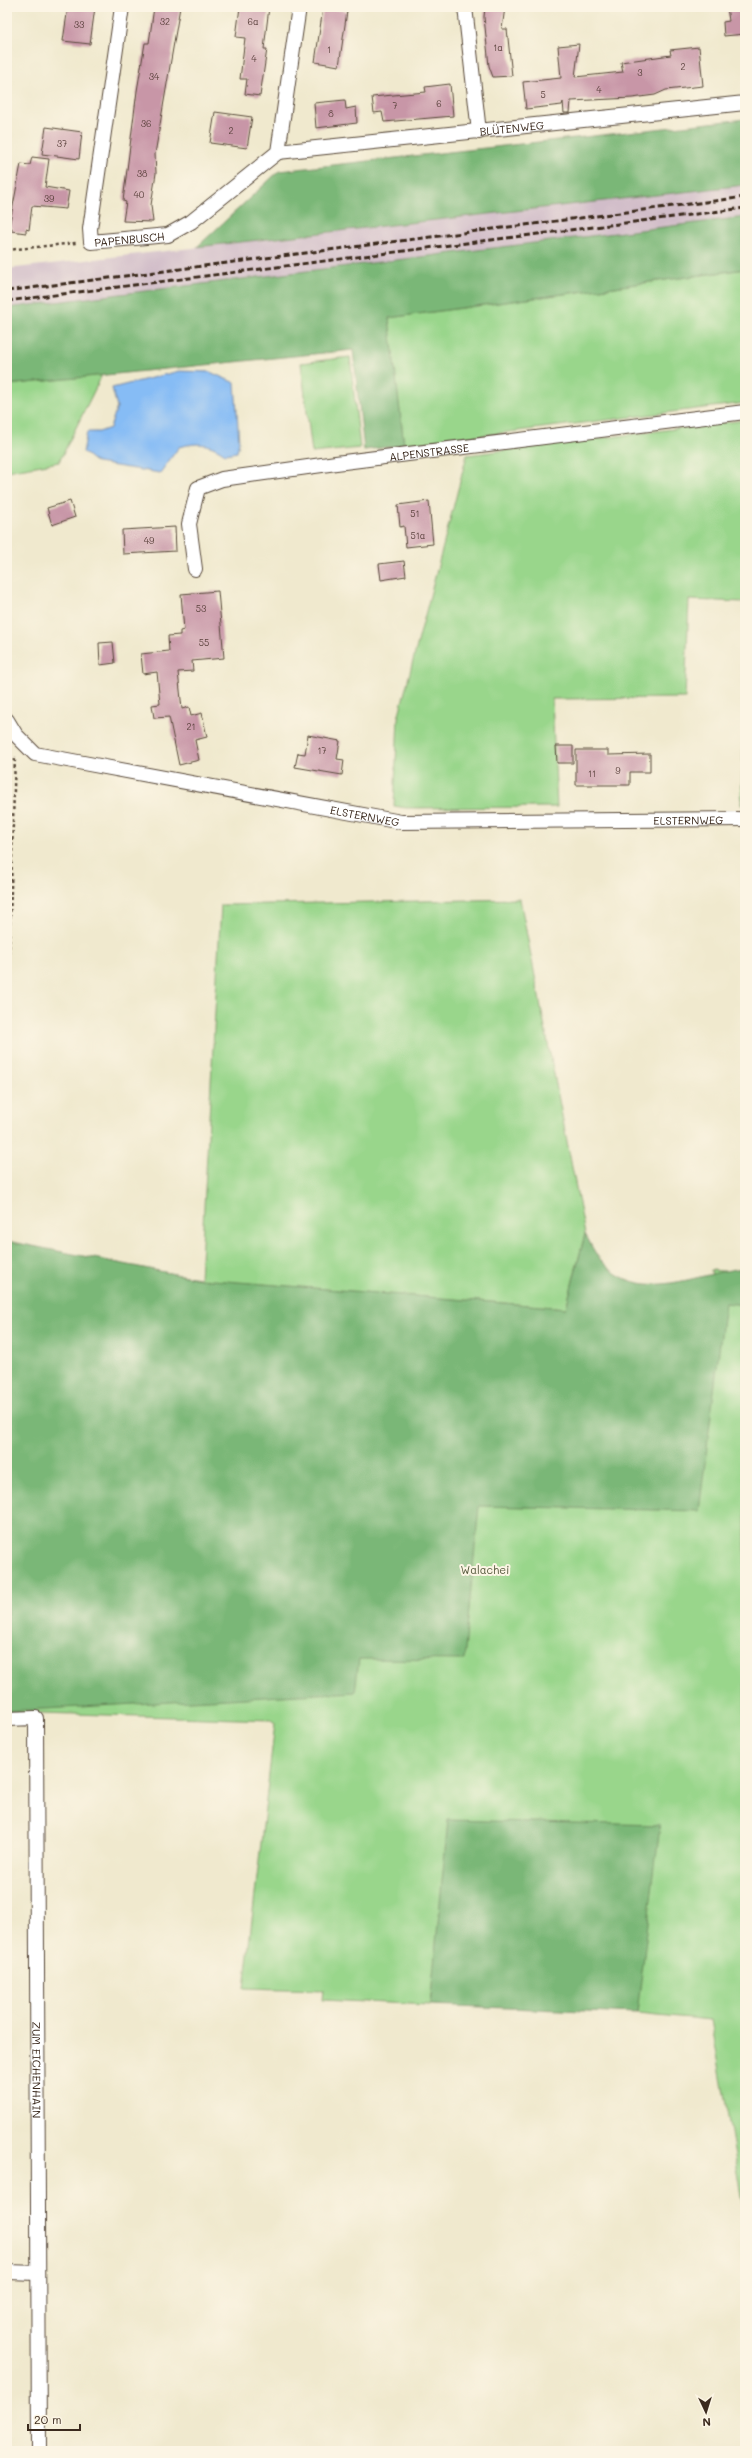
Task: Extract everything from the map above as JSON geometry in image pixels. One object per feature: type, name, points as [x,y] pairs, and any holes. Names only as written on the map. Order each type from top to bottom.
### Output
[{"type":"street","name":"PAPENBUSCH","points":[[122,7],[90,229],[91,242],[168,235],[191,222],[278,152]]},
{"type":"street","points":[[278,152],[299,7]]},
{"type":"street","points":[[465,7],[479,132]]},
{"type":"street","name":"BLÜTENWEG","points":[[278,152],[745,103]]},
{"type":"street","name":"ALPENSTRASSE","points":[[195,569],[189,524],[198,488],[222,479],[336,463],[745,412]]},
{"type":"street","name":"ELSTERNWEG","points":[[7,720],[16,735],[35,754],[401,822],[745,819]]},
{"type":"street","name":"ZUM EICHENHAIN","points":[[7,1719],[36,1718],[39,2451]]},
{"type":"street","points":[[7,2272],[38,2273]]},
{"type":"path","points":[[7,250],[91,242]]},
{"type":"path","points":[[7,1020],[16,735]]},
{"type":"shaded area","points":[[745,185],[745,217],[7,308],[7,269]]},
{"type":"green space","points":[[745,119],[745,185],[197,247],[279,171]]},
{"type":"green space","points":[[745,217],[745,269],[389,318],[404,445],[364,450],[353,350],[7,385],[7,308]]},
{"type":"green space","points":[[745,269],[745,403],[404,445],[388,318]]},
{"type":"green space","points":[[350,357],[360,448],[312,453],[301,363]]},
{"type":"green space","points":[[102,375],[59,462],[7,471],[7,385]]},
{"type":"green space","points":[[745,420],[745,602],[689,600],[685,698],[552,699],[557,807],[406,808],[394,806],[398,718],[467,455]]},
{"type":"green space","points":[[745,705],[745,805],[741,805]]},
{"type":"green space","name":"Walachei","points":[[520,899],[585,1234],[566,1308],[207,1280],[717,1324],[711,1270],[745,1273],[745,2212],[711,2020],[637,2013],[638,2001],[431,1994],[430,2005],[322,2000],[323,1990],[244,1988],[275,1723],[271,1720],[7,1712],[7,1248],[200,1278],[221,905]]},
{"type":"green space","points":[[585,1234],[594,1251],[601,1260],[617,1274],[634,1282],[651,1284],[670,1283],[745,1268],[745,1305],[725,1303],[699,1511],[479,1506],[464,1660],[359,1659],[355,1692],[7,1711],[7,1241],[200,1279],[566,1308]]},
{"type":"green space","points":[[448,1820],[660,1825],[637,2013],[430,2005]]},
{"type":"water","points":[[179,371],[210,372],[235,383],[239,442],[237,452],[225,454],[203,444],[192,444],[179,447],[160,473],[97,463],[83,452],[87,432],[99,432],[110,428],[117,407],[112,388]]},
{"type":"building","points":[[68,7],[95,7],[90,44],[63,41]]},
{"type":"building","points":[[154,7],[180,7],[155,154],[156,173],[151,205],[153,222],[123,221],[126,202],[123,201],[137,91],[145,43],[149,43]]},
{"type":"building","points":[[240,7],[269,7],[264,49],[267,49],[260,96],[245,94],[247,79],[240,79],[245,38],[236,37]]},
{"type":"building","points":[[485,7],[505,7],[502,29],[507,29],[512,76],[493,77],[489,66],[484,17]]},
{"type":"building","points":[[727,7],[745,7],[745,34],[724,36],[723,22],[729,21]]},
{"type":"building","points":[[323,8],[347,11],[339,66],[315,62]]},
{"type":"building","points":[[579,44],[575,77],[623,72],[621,62],[671,55],[670,50],[699,47],[703,86],[666,90],[655,95],[632,98],[571,101],[570,113],[564,113],[563,102],[562,105],[526,109],[523,82],[561,78],[558,46]]},
{"type":"building","points":[[450,84],[453,116],[384,122],[382,112],[374,113],[372,97],[426,92],[425,87]]},
{"type":"building","points":[[345,100],[346,109],[356,107],[357,123],[316,128],[314,103]]},
{"type":"building","points":[[215,112],[252,117],[247,148],[210,143]]},
{"type":"building","points":[[46,127],[82,132],[79,159],[42,154]]},
{"type":"building","points":[[32,157],[49,159],[45,187],[69,191],[66,209],[32,206],[29,230],[26,229],[26,233],[11,231],[12,228],[9,227],[21,164],[30,165]]},
{"type":"building","points":[[70,501],[75,517],[52,525],[47,508]]},
{"type":"building","points":[[429,501],[433,544],[406,547],[404,526],[400,527],[398,505]]},
{"type":"building","points":[[175,527],[176,551],[123,554],[122,530]]},
{"type":"building","points":[[404,561],[406,576],[381,580],[379,564]]},
{"type":"building","points":[[218,591],[224,658],[192,661],[193,671],[178,672],[182,709],[189,707],[191,716],[202,713],[207,737],[195,740],[199,760],[179,765],[169,717],[154,718],[152,705],[160,704],[157,672],[143,674],[141,654],[169,651],[168,636],[180,635],[180,631],[184,630],[181,594]]},
{"type":"building","points":[[113,642],[115,663],[100,665],[99,643]]},
{"type":"building","points":[[308,735],[340,741],[337,759],[344,760],[342,775],[295,767],[298,753],[305,754]]},
{"type":"building","points":[[556,746],[573,746],[573,763],[557,763]]},
{"type":"building","points":[[576,750],[608,750],[608,755],[650,754],[650,772],[630,772],[630,785],[576,785]]},
{"type":"railway","points":[[7,291],[745,197]]},
{"type":"railway","points":[[7,301],[745,208]]}]
